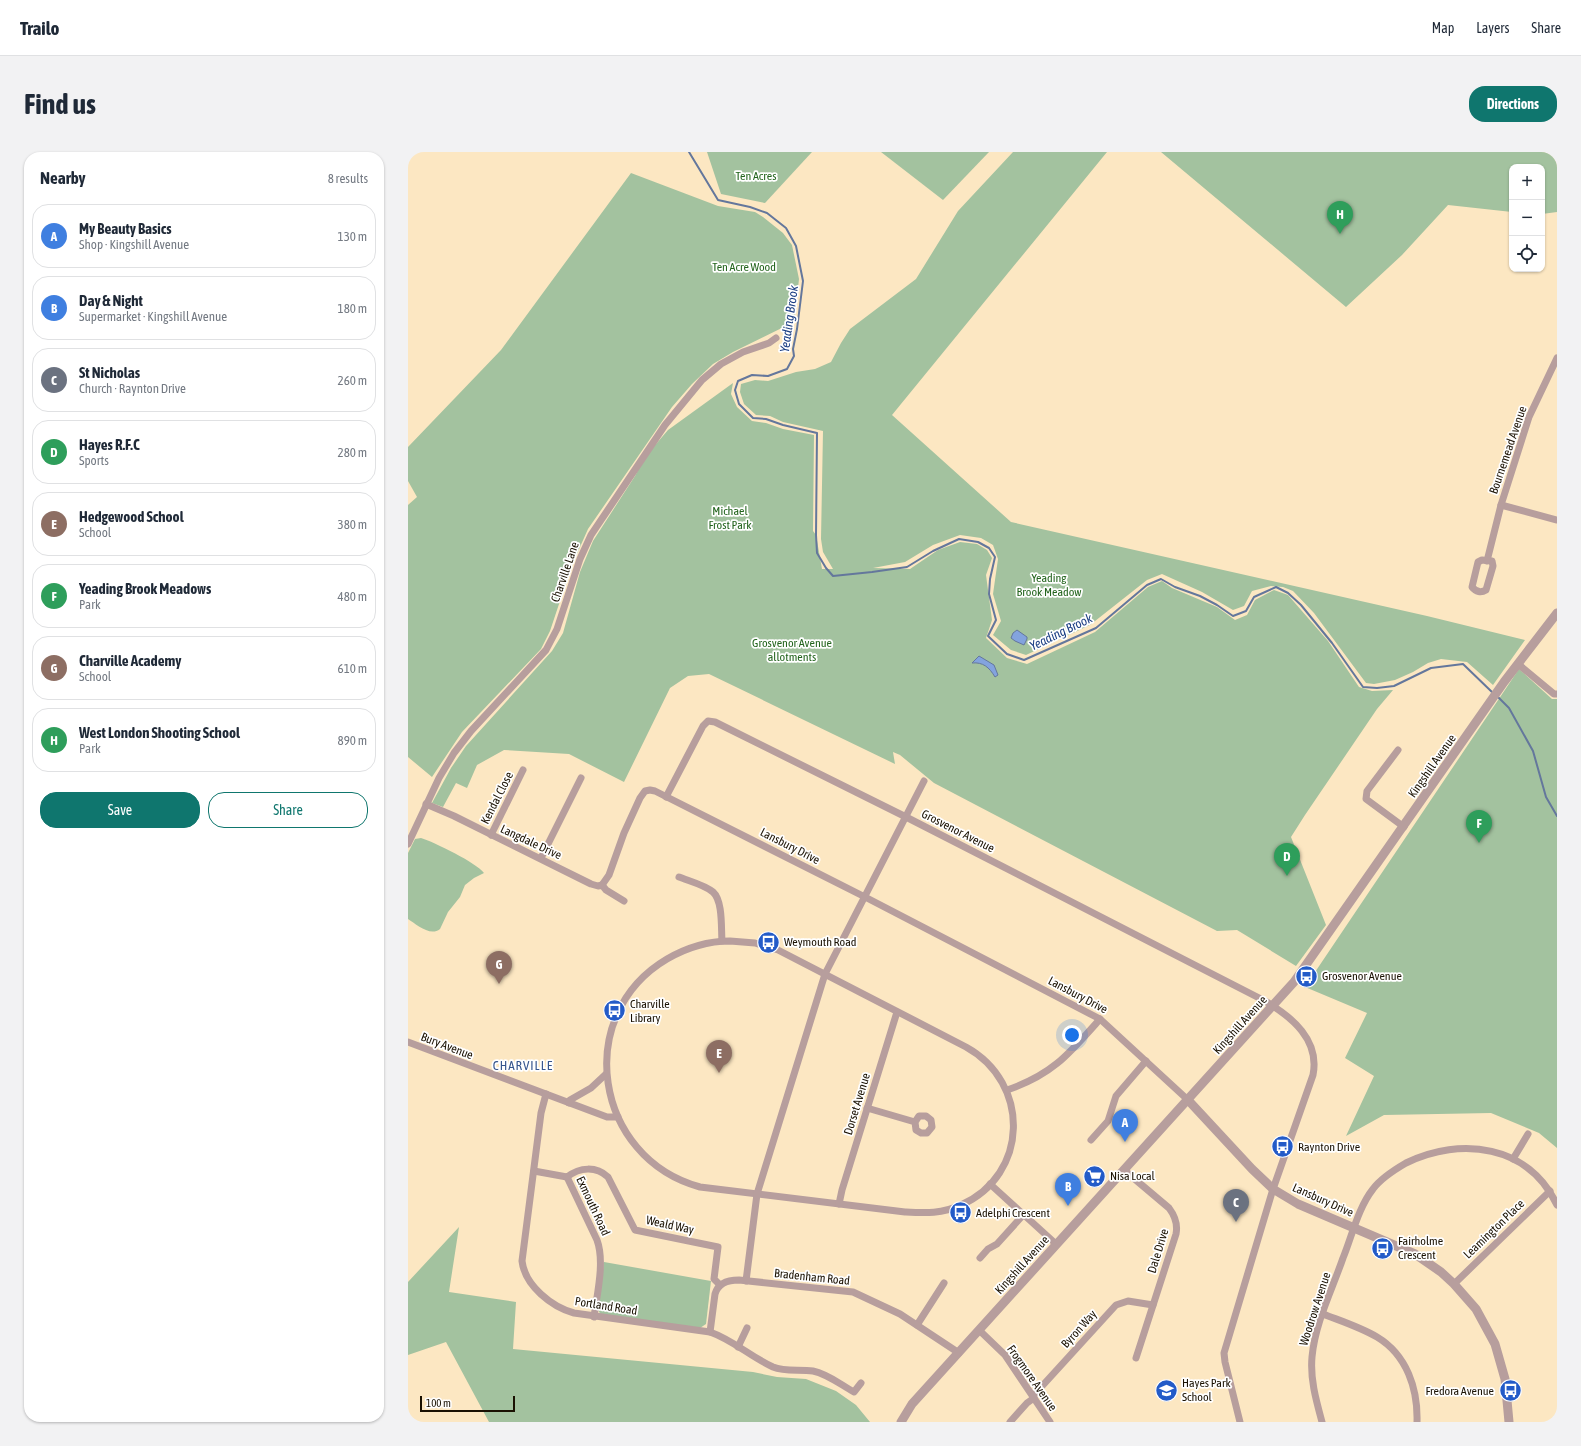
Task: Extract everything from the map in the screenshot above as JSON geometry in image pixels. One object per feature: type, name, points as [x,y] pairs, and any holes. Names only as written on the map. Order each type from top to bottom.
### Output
[{"type":"street","name":"Charville Lane","points":[[408,844],[446,765],[462,742],[546,650],[557,629],[580,559],[591,535],[665,425],[702,380],[721,364],[743,352],[769,343],[776,338]]},
{"type":"street","name":"Bournemead Avenue","points":[[1487,560],[1501,505],[1529,417],[1557,358]]},
{"type":"street","points":[[1501,505],[1557,520]]},
{"type":"street","name":"Kingshill Avenue","points":[[902,1422],[912,1404],[1274,1006],[1294,982],[1518,664],[1557,613]]},
{"type":"street","points":[[1518,664],[1554,694],[1557,694]]},
{"type":"street","name":"Grosvenor Avenue","points":[[666,797],[702,726],[711,721],[720,724],[906,817],[1274,1006]]},
{"type":"street","points":[[1398,750],[1367,791],[1366,799],[1404,827]]},
{"type":"street","name":"Kendal Close","points":[[491,835],[523,770]]},
{"type":"street","points":[[541,858],[581,778]]},
{"type":"street","points":[[746,1281],[757,1194],[825,974],[924,781]]},
{"type":"street","name":"Lansbury Drive","points":[[602,885],[609,875],[624,833],[643,793],[650,790],[865,897],[1100,1019],[1188,1100],[1252,1169],[1273,1189],[1298,1204],[1415,1254],[1441,1272],[1454,1284],[1476,1309],[1495,1344],[1505,1379],[1509,1422]]},
{"type":"street","name":"Langdale Drive","points":[[426,804],[541,858],[591,884],[598,886],[602,885],[606,890],[624,901]]},
{"type":"street","points":[[679,877],[710,890],[717,897],[722,941]]},
{"type":"street","points":[[722,941],[743,941],[762,944],[778,950],[825,974],[979,1055],[996,1072],[1007,1090],[1013,1110],[1013,1134],[1004,1165],[990,1184],[979,1194],[962,1205],[938,1212],[905,1212],[689,1184],[656,1166],[637,1149],[618,1117],[609,1090],[606,1074],[607,1054],[612,1031],[621,1008],[635,987],[655,967],[676,954],[702,944],[722,941]]},
{"type":"street","points":[[1240,1422],[1224,1353],[1273,1189],[1311,1082],[1314,1064],[1312,1050],[1303,1032],[1274,1006]]},
{"type":"street","name":"Dorset Avenue","points":[[839,1204],[867,1108],[898,1012]]},
{"type":"street","points":[[1007,1090],[1035,1079],[1055,1066],[1074,1048],[1100,1019]]},
{"type":"street","name":"Bury Avenue","points":[[408,1042],[607,1117],[618,1117]]},
{"type":"street","points":[[1091,1140],[1108,1121],[1116,1096],[1146,1061]]},
{"type":"street","points":[[569,1103],[572,1099],[591,1088],[606,1074]]},
{"type":"street","name":"Portland Road","points":[[546,1094],[541,1113],[522,1261],[524,1273],[536,1288],[558,1307],[574,1313],[710,1332],[772,1366],[782,1369],[817,1372],[831,1378],[854,1392],[861,1383]]},
{"type":"street","points":[[867,1108],[915,1122]]},
{"type":"street","points":[[1513,1159],[1528,1134]]},
{"type":"street","points":[[1354,1228],[1367,1197],[1376,1185],[1395,1170],[1413,1160],[1433,1153],[1462,1148],[1485,1150],[1513,1159],[1535,1173],[1550,1191],[1557,1205]]},
{"type":"street","name":"Weald Way","points":[[567,1177],[582,1169],[598,1170],[606,1175],[635,1230],[718,1246],[714,1279],[720,1285]]},
{"type":"street","points":[[534,1170],[567,1177]]},
{"type":"street","name":"Dale Drive","points":[[1124,1170],[1165,1204],[1172,1212],[1176,1222],[1176,1234],[1136,1358]]},
{"type":"street","name":"Exmouth Road","points":[[567,1177],[597,1240],[600,1250],[601,1260],[594,1317]]},
{"type":"street","points":[[990,1184],[1056,1244]]},
{"type":"street","name":"Leamington Place","points":[[1454,1284],[1550,1191]]},
{"type":"street","points":[[980,1258],[988,1249],[996,1244],[1024,1214]]},
{"type":"street","name":"Woodrow Avenue","points":[[1322,1422],[1313,1387],[1312,1367],[1314,1348],[1323,1314],[1354,1228]]},
{"type":"street","name":"Bradenham Road","points":[[720,1285],[731,1280],[853,1292],[881,1304],[917,1325],[959,1353]]},
{"type":"street","points":[[917,1325],[944,1283]]},
{"type":"street","points":[[710,1332],[715,1294],[720,1285]]},
{"type":"street","name":"Byron Way","points":[[1010,1422],[1116,1305],[1128,1301],[1153,1305]]},
{"type":"street","points":[[1323,1314],[1378,1338],[1398,1356],[1406,1368],[1414,1385],[1417,1400],[1417,1422]]},
{"type":"street","points":[[738,1346],[747,1328]]},
{"type":"street","name":"Frogmore Avenue","points":[[979,1330],[1005,1355],[1050,1422]]},
{"type":"green space","name":"Ten Acres","points":[[707,152],[812,152],[765,203],[721,194]]},
{"type":"green space","points":[[881,152],[989,152],[943,200]]},
{"type":"green space","points":[[1013,152],[1107,152],[892,415],[1011,522],[1427,616],[1525,640],[1493,685],[1467,662],[1441,659],[1428,663],[1395,680],[1374,684],[1366,683],[1314,613],[1293,591],[1283,587],[1271,586],[1252,591],[1244,606],[1233,610],[1202,592],[1162,574],[1147,580],[1090,625],[1026,655],[1011,650],[993,635],[1001,621],[993,594],[998,559],[993,545],[981,538],[960,535],[933,545],[905,562],[873,568],[910,569],[938,550],[960,542],[977,544],[987,550],[992,558],[986,575],[992,620],[986,638],[1007,658],[1027,664],[1095,632],[1148,587],[1162,581],[1172,588],[1217,607],[1235,620],[1247,615],[1255,600],[1274,590],[1288,595],[1328,641],[1359,687],[1372,691],[1393,690],[1377,709],[1291,837],[1326,925],[1296,966],[1237,930],[1217,931],[934,783],[900,755],[893,752],[895,764],[709,674],[688,676],[670,688],[624,782],[569,754],[504,750],[477,765],[467,788],[456,783],[443,807],[432,803],[451,768],[466,746],[552,651],[563,633],[580,572],[593,541],[635,476],[645,457],[668,430],[733,383],[731,394],[737,407],[752,421],[814,435],[813,531],[816,535],[822,569],[833,569],[823,552],[821,539],[823,431],[783,422],[770,416],[756,415],[744,404],[740,392],[741,384],[755,380],[768,381],[796,372],[815,369],[831,362],[850,329],[916,279],[958,211]]},
{"type":"green space","points":[[1161,152],[1557,152],[1557,212],[1545,214],[1545,164],[1509,164],[1509,212],[1448,205],[1402,255],[1346,307]]},
{"type":"green space","name":"Ten Acre Wood","points":[[631,173],[718,206],[755,212],[783,233],[792,245],[799,279],[794,322],[733,352],[713,364],[692,384],[672,407],[588,529],[572,565],[550,631],[541,649],[462,732],[432,777],[408,757],[408,505],[417,497],[408,481],[408,447],[501,350]]},
{"type":"green space","points":[[1519,669],[1552,699],[1557,699],[1557,1148],[1539,1133],[1491,1113],[1384,1115],[1346,1136],[1374,1076],[1345,1058],[1367,1013],[1305,987]]},
{"type":"green space","points":[[421,838],[445,848],[473,864],[484,873],[465,885],[460,897],[448,912],[440,929],[432,932],[423,929],[408,919],[408,853],[415,839]]},
{"type":"green space","points":[[459,1227],[449,1292],[516,1302],[513,1349],[753,1372],[777,1377],[806,1379],[836,1391],[856,1405],[870,1422],[489,1422],[446,1342],[408,1355],[408,1282]]},
{"type":"green space","points":[[604,1262],[711,1281],[706,1324],[700,1328],[601,1315],[598,1310]]},
{"type":"water","points":[[1017,630],[1027,637],[1024,645],[1011,638],[1013,633]]},
{"type":"water","points":[[979,656],[994,665],[998,675],[995,677],[983,664],[972,663]]},
{"type":"waterway","name":"Yeading Brook","points":[[689,152],[718,200],[750,207],[767,213],[786,228],[796,246],[803,281],[793,349],[794,356],[787,369],[768,376],[752,375],[738,381],[735,390],[739,404],[753,418],[766,419],[783,425],[817,433],[817,553],[833,576],[907,567],[933,551],[959,539],[978,542],[989,548],[995,557],[990,579],[989,594],[996,620],[988,636],[1007,654],[1024,660],[1096,628],[1147,585],[1161,579],[1175,587],[1200,596],[1233,616],[1246,611],[1254,597],[1276,587],[1288,593],[1301,605],[1332,643],[1363,687],[1377,688],[1394,686],[1431,668],[1463,664],[1493,693]]},
{"type":"waterway","name":"Yeading Brook","points":[[1498,697],[1509,708],[1533,751],[1546,797],[1557,816]]},
{"type":"place","name":"West London Shooting School","points":[[1340,234]]},
{"type":"place","name":"Yeading Brook Meadows","points":[[1479,843]]},
{"type":"place","name":"Hayes R.F.C","points":[[1287,876]]},
{"type":"place","name":"Weymouth Road","points":[[769,942]]},
{"type":"place","name":"Grosvenor Avenue","points":[[1306,976]]},
{"type":"place","name":"Charville Academy","points":[[499,984]]},
{"type":"place","name":"Charville Library","points":[[614,1011]]},
{"type":"place","name":"Hedgewood School","points":[[719,1073]]},
{"type":"place","name":"My Beauty Basics","points":[[1125,1142]]},
{"type":"place","name":"Raynton Drive","points":[[1283,1147]]},
{"type":"place","name":"Nisa Local","points":[[1095,1176]]},
{"type":"place","name":"Day & Night","points":[[1068,1206]]},
{"type":"place","name":"Adelphi Crescent","points":[[960,1213]]},
{"type":"place","name":"St Nicholas","points":[[1236,1222]]},
{"type":"place","name":"Fairholme Crescent","points":[[1382,1248]]},
{"type":"place","name":"Hayes Park School","points":[[1166,1390]]},
{"type":"place","name":"Fredora Avenue","points":[[1510,1391]]},
{"type":"district","name":"CHARVILLE","points":[[523,1065]]},
{"type":"park label","name":"Michael Frost Park","points":[[730,518]]},
{"type":"park label","name":"Yeading Brook Meadow","points":[[1049,585]]},
{"type":"park label","name":"Grosvenor Avenue allotments","points":[[792,650]]}]
